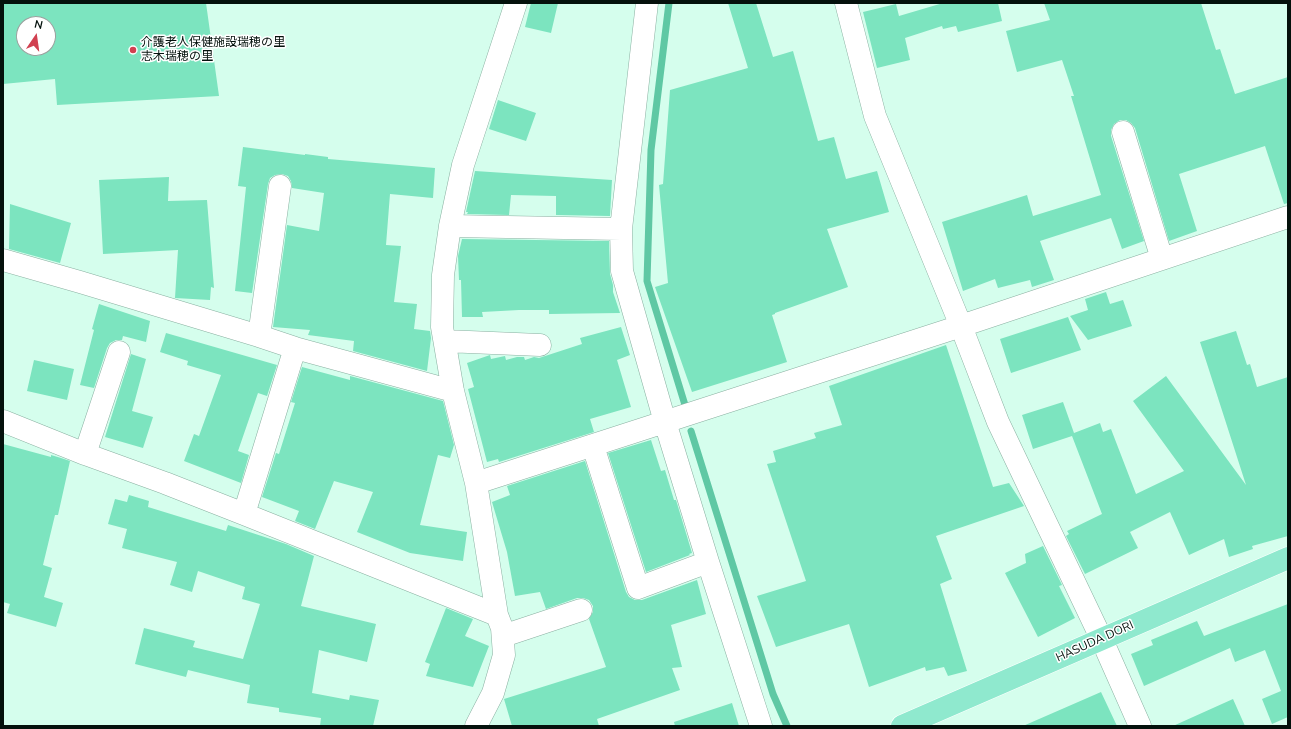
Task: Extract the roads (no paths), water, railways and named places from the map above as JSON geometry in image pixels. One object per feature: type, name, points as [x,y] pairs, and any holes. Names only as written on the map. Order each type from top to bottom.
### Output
[{"type":"main road","name":"HASUDA DORI","points":[[902,726],[1288,558]]},
{"type":"street","points":[[476,726],[493,693],[504,655],[476,483],[453,391],[442,327],[443,275],[450,226],[463,165],[516,3]]},
{"type":"street","points":[[647,3],[620,229],[622,271],[665,422],[761,726]]},
{"type":"street","points":[[846,3],[875,116],[961,326],[998,422],[1102,640],[1140,726]]},
{"type":"street","points":[[1123,132],[1162,259]]},
{"type":"street","points":[[259,336],[280,186]]},
{"type":"street","points":[[476,483],[961,326],[1288,217]]},
{"type":"street","points":[[450,226],[620,229]]},
{"type":"street","points":[[3,260],[295,348],[453,391]]},
{"type":"street","points":[[445,341],[540,345]]},
{"type":"street","points":[[244,514],[295,348]]},
{"type":"street","points":[[85,454],[119,352]]},
{"type":"street","points":[[3,422],[244,514],[500,626],[581,610]]},
{"type":"street","points":[[593,446],[638,588],[708,562]]},
{"type":"waterway","points":[[669,3],[651,150],[647,281],[685,405]]},
{"type":"waterway","points":[[691,431],[773,694],[787,726]]},
{"type":"place","name":"介護老人保健施設瑞穂の里 志木瑞穂の里","points":[[133,50]]}]
